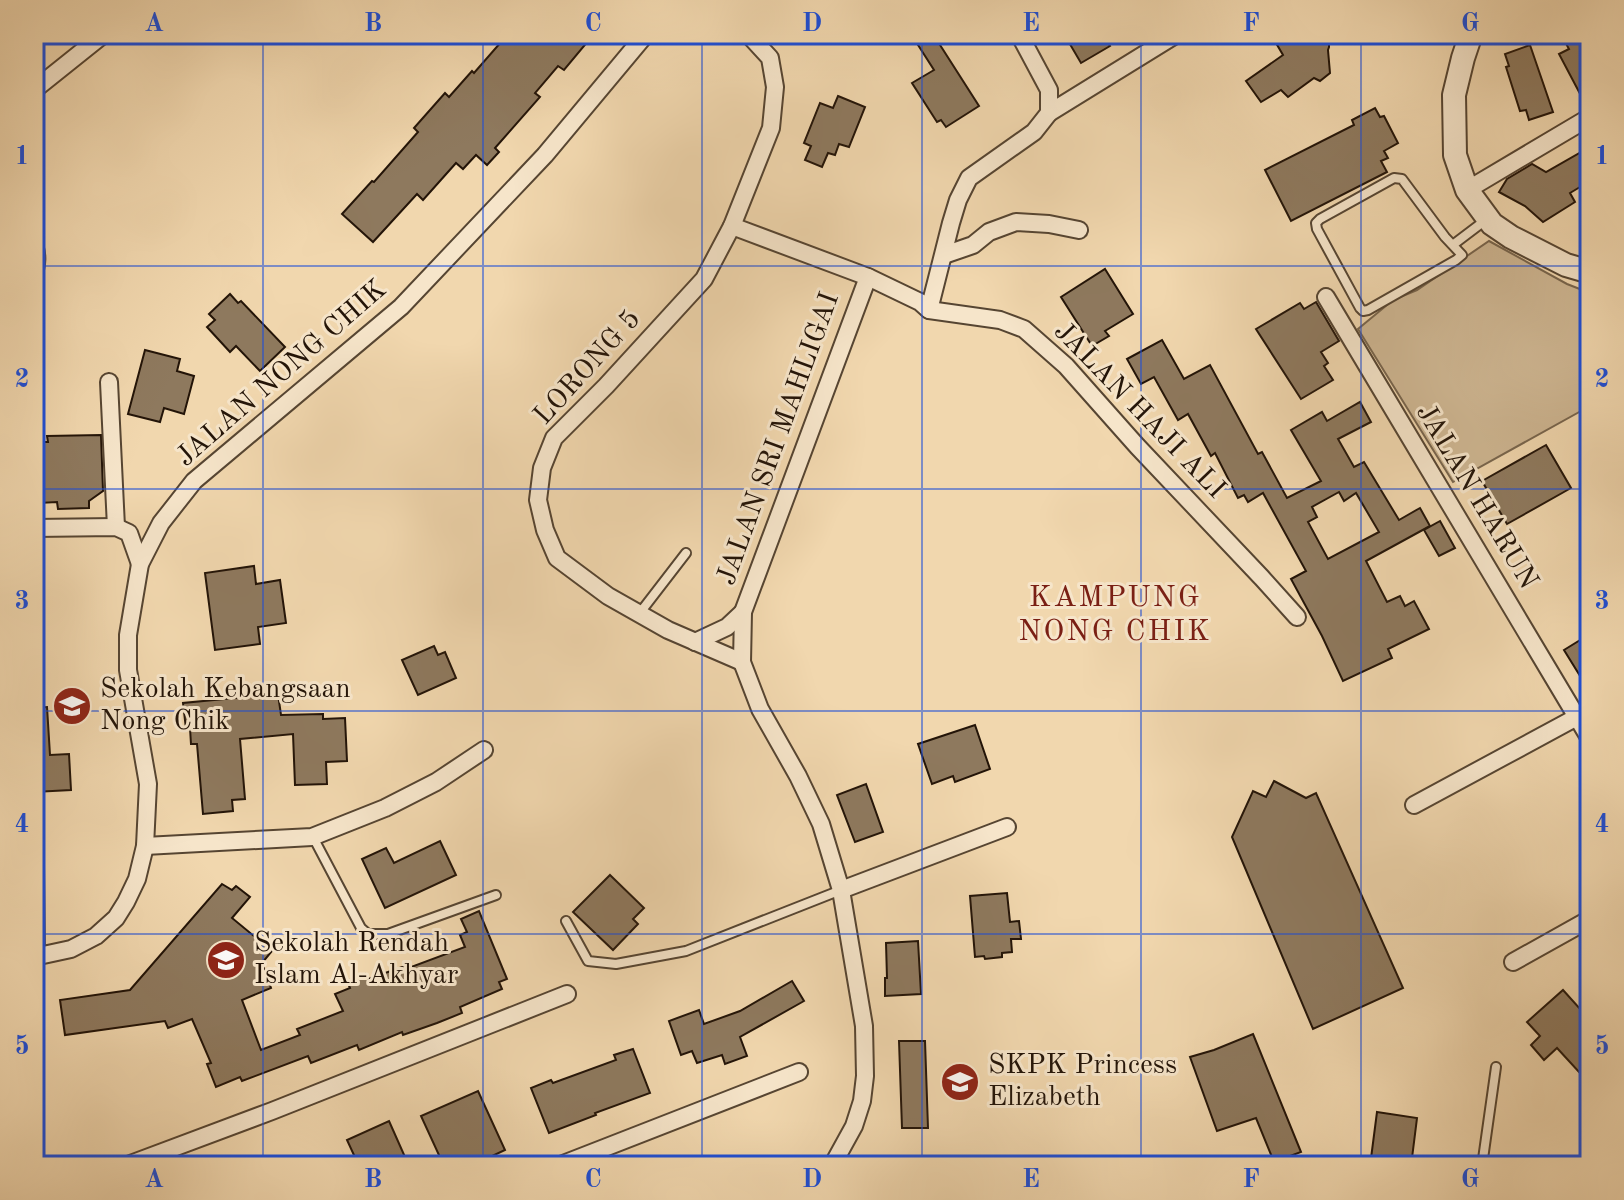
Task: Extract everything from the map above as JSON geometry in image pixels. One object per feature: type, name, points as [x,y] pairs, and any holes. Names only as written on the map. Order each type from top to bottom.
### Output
[{"type":"street","points":[[34,90],[104,34]]},
{"type":"street","name":"JALAN NONG CHIK","points":[[37,957],[71,949],[96,936],[116,918],[137,879],[145,846],[148,784],[128,670],[128,635],[140,564],[161,523],[194,481],[401,307],[545,155],[646,34]]},
{"type":"street","name":"LORONG 5","points":[[742,662],[639,614],[608,596],[557,558],[545,530],[538,500],[542,468],[554,438],[704,279],[732,226],[771,128],[775,87],[770,58],[748,34]]},
{"type":"street","points":[[1019,34],[1049,90],[1049,113]]},
{"type":"street","points":[[929,310],[958,200],[969,178],[1034,132],[1049,113],[1177,34]]},
{"type":"street","points":[[1471,34],[1454,95],[1455,155],[1467,190],[1487,219],[1511,237],[1566,265],[1590,272]]},
{"type":"street","points":[[1467,190],[1590,117]]},
{"type":"street","points":[[944,255],[973,245],[989,232],[1016,222],[1079,230]]},
{"type":"street","name":"JALAN HAJI ALI","points":[[732,226],[868,277],[920,302],[929,310],[1000,320],[1024,329],[1066,366],[1297,617]]},
{"type":"street","name":"JALAN SRI MAHLIGAI","points":[[832,1166],[854,1126],[862,1101],[864,1026],[841,890],[821,824],[760,709],[742,662],[743,612],[868,277]]},
{"type":"street","name":"JALAN HARUN","points":[[1326,297],[1583,719],[1590,739]]},
{"type":"street","points":[[109,382],[116,527]]},
{"type":"street","points":[[34,528],[116,527],[129,533],[140,564]]},
{"type":"street","points":[[695,642],[727,627],[743,612]]},
{"type":"street","points":[[1414,805],[1583,719]]},
{"type":"street","points":[[145,846],[312,837],[385,808],[436,782],[484,750]]},
{"type":"street","points":[[841,890],[1007,827]]},
{"type":"street","points":[[1513,962],[1590,919]]},
{"type":"street","points":[[125,1166],[567,994]]},
{"type":"street","points":[[558,1166],[799,1072]]},
{"type":"lane","points":[[1400,178],[1445,237],[1454,244],[1462,255],[1456,260],[1363,311],[1316,223],[1387,180],[1400,178]]},
{"type":"lane","points":[[1454,244],[1487,219]]},
{"type":"lane","points":[[34,234],[42,267],[34,285]]},
{"type":"lane","points":[[639,614],[686,553]]},
{"type":"lane","points":[[312,837],[361,928],[368,934],[375,936],[399,932],[496,895]]},
{"type":"lane","points":[[34,849],[39,864],[37,957]]},
{"type":"lane","points":[[566,921],[588,961],[616,964],[686,951],[841,890]]},
{"type":"lane","points":[[1482,1166],[1496,1067]]},
{"type":"shaded area","points":[[1489,241],[1567,284],[1590,293],[1590,406],[1453,482],[1358,329],[1393,300],[1417,290]]},
{"type":"building","points":[[508,34],[594,34],[564,70],[558,66],[535,93],[540,97],[495,148],[499,152],[487,165],[476,155],[463,169],[456,163],[423,200],[417,194],[373,242],[342,214],[418,132],[414,128],[445,93],[449,97]]},
{"type":"building","points":[[911,34],[933,34],[979,106],[946,127],[941,120],[937,122],[912,83],[934,70]]},
{"type":"building","points":[[1064,34],[1102,34],[1110,46],[1081,63]]},
{"type":"building","points":[[1291,34],[1308,34],[1311,41],[1329,34],[1330,73],[1320,81],[1314,78],[1288,97],[1281,90],[1261,102],[1246,81],[1283,55],[1276,43]]},
{"type":"building","points":[[1582,34],[1590,50],[1590,106],[1587,107],[1559,54],[1569,49],[1564,40]]},
{"type":"building","points":[[1530,45],[1553,112],[1529,120],[1526,110],[1520,111],[1505,54]]},
{"type":"building","points":[[838,96],[865,107],[849,147],[839,144],[835,155],[828,153],[822,167],[805,160],[811,146],[804,143],[820,103],[833,108]]},
{"type":"building","points":[[1375,108],[1380,117],[1384,116],[1398,143],[1384,151],[1388,158],[1381,161],[1387,172],[1291,221],[1265,170],[1354,125],[1352,120]]},
{"type":"building","points":[[1590,147],[1590,181],[1570,193],[1575,202],[1543,222],[1525,206],[1499,192],[1507,179],[1532,164],[1546,172]]},
{"type":"building","points":[[1105,269],[1133,314],[1105,331],[1109,336],[1092,346],[1061,297]]},
{"type":"building","points":[[230,294],[238,303],[241,301],[285,347],[260,371],[236,346],[230,352],[207,327],[215,320],[209,314]]},
{"type":"building","points":[[1316,302],[1339,341],[1321,352],[1328,363],[1324,366],[1333,380],[1301,399],[1256,329],[1300,303],[1304,309]]},
{"type":"building","points":[[1162,340],[1184,379],[1210,365],[1258,454],[1262,452],[1287,498],[1321,481],[1291,430],[1322,412],[1327,421],[1360,402],[1371,422],[1338,439],[1354,467],[1364,462],[1399,520],[1420,508],[1430,526],[1366,561],[1387,602],[1400,596],[1405,606],[1414,601],[1429,629],[1388,649],[1392,658],[1343,681],[1291,579],[1306,571],[1263,493],[1248,502],[1244,495],[1238,498],[1215,453],[1211,456],[1188,414],[1178,420],[1154,377],[1141,384],[1127,359]],"holes":[[[1339,492],[1344,501],[1356,493],[1379,532],[1328,559],[1308,522],[1317,517],[1312,507]]]},
{"type":"building","points":[[145,350],[180,359],[177,371],[194,376],[184,414],[164,408],[160,422],[128,414]]},
{"type":"building","points":[[101,435],[103,491],[89,501],[89,508],[58,509],[57,502],[39,503],[38,442],[48,442],[47,436]]},
{"type":"building","points":[[1546,445],[1571,488],[1507,524],[1482,481]]},
{"type":"building","points":[[1440,521],[1455,548],[1439,556],[1424,530]]},
{"type":"building","points":[[254,566],[256,584],[280,580],[286,623],[258,627],[260,644],[215,650],[205,573]]},
{"type":"building","points":[[1590,634],[1590,692],[1564,650]]},
{"type":"building","points":[[434,646],[438,655],[445,652],[456,678],[418,695],[402,660]]},
{"type":"building","points":[[278,694],[281,715],[323,714],[323,719],[345,718],[347,761],[326,762],[327,784],[295,785],[293,734],[240,739],[245,799],[232,800],[233,811],[203,814],[197,744],[191,744],[183,703]]},
{"type":"building","points":[[47,707],[50,755],[69,754],[71,790],[34,792],[34,708]]},
{"type":"building","points":[[975,725],[990,769],[955,782],[953,776],[932,784],[918,744]]},
{"type":"building","points":[[1274,781],[1306,798],[1316,793],[1403,988],[1313,1029],[1232,837],[1253,791],[1266,797]]},
{"type":"building","points":[[866,784],[883,832],[855,842],[837,795]]},
{"type":"building","points":[[440,841],[456,875],[385,908],[362,859],[386,848],[394,863]]},
{"type":"building","points":[[610,875],[644,908],[633,919],[638,924],[613,950],[573,912]]},
{"type":"building","points":[[222,884],[232,890],[236,886],[250,897],[232,918],[272,951],[262,963],[271,988],[242,1000],[261,1050],[300,1035],[297,1029],[343,1011],[335,994],[350,988],[347,981],[365,974],[368,979],[405,966],[406,969],[465,947],[460,935],[467,932],[461,919],[479,911],[507,979],[499,982],[502,989],[460,1007],[462,1013],[437,1023],[403,1035],[402,1032],[359,1050],[357,1045],[311,1063],[308,1056],[242,1081],[240,1077],[216,1087],[207,1064],[211,1063],[192,1019],[168,1028],[165,1021],[65,1035],[60,1000],[130,990]]},
{"type":"building","points":[[1007,893],[1010,922],[1019,921],[1021,939],[1011,939],[1012,952],[1002,953],[1002,957],[975,957],[970,896]]},
{"type":"building","points":[[918,941],[921,994],[885,996],[886,943]]},
{"type":"building","points":[[792,981],[804,1001],[740,1037],[747,1056],[725,1064],[722,1055],[697,1063],[692,1051],[681,1055],[669,1021],[699,1010],[704,1024],[740,1011]]},
{"type":"building","points":[[1563,990],[1590,1020],[1590,1084],[1557,1048],[1544,1060],[1531,1045],[1540,1036],[1527,1022]]},
{"type":"building","points":[[1253,1034],[1301,1152],[1274,1162],[1256,1118],[1217,1131],[1190,1057]]},
{"type":"building","points":[[899,1041],[925,1041],[928,1128],[902,1128]]},
{"type":"building","points":[[633,1049],[650,1093],[549,1133],[531,1088],[616,1060],[614,1055]]},
{"type":"building","points":[[478,1091],[505,1150],[471,1166],[444,1166],[421,1116]]},
{"type":"building","points":[[1377,1112],[1417,1118],[1411,1166],[1370,1166]]},
{"type":"building","points":[[389,1121],[409,1166],[359,1166],[347,1140]]},
{"type":"place","name":"Sekolah Kebangsaan Nong Chik","points":[[72,706]]},
{"type":"place","name":"Sekolah Rendah Islam Al-Akhyar","points":[[226,960]]},
{"type":"place","name":"SKPK Princess Elizabeth","points":[[960,1082]]},
{"type":"district","name":"KAMPUNG NONG CHIK","points":[[1115,615]]}]
